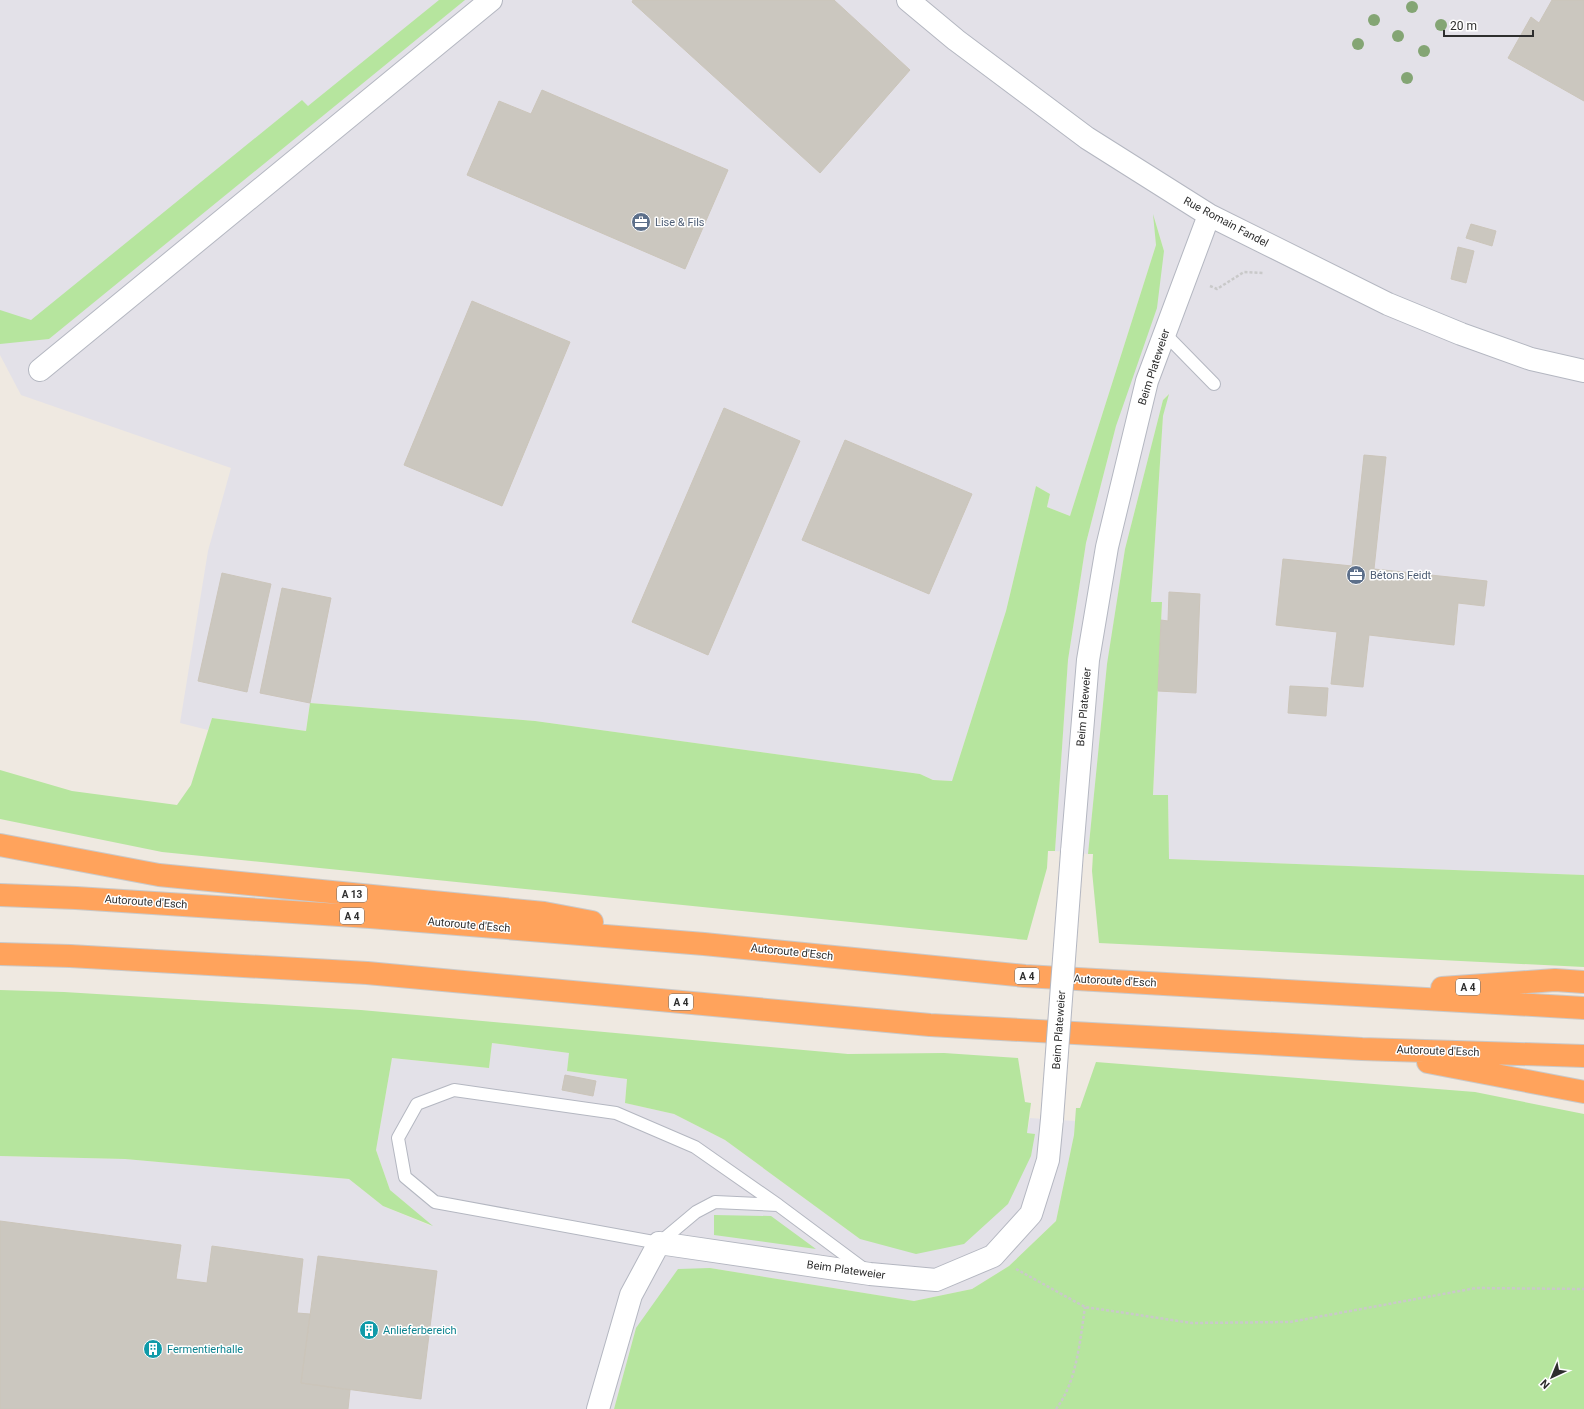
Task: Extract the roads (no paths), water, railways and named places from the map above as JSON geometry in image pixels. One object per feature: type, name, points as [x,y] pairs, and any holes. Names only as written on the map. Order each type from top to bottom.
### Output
[{"type":"highway","name":"A 13","points":[[0,845],[158,875],[544,913],[704,944]]},
{"type":"highway","name":"Autoroute d'Esch","points":[[0,895],[76,898],[370,917],[704,944],[1025,976],[1584,1008]]},
{"type":"highway","name":"Autoroute d'Esch","points":[[0,954],[70,956],[367,973],[930,1025],[1362,1049],[1584,1056]]},
{"type":"highway","name":"A 4","points":[[1352,995],[1555,980],[1584,982]]},
{"type":"highway","name":"A 4","points":[[1362,1049],[1584,1092]]},
{"type":"street","points":[[40,370],[491,0]]},
{"type":"street","name":"Rue Romain Fandel","points":[[908,0],[956,40],[1088,138],[1209,215],[1388,304],[1461,334],[1531,359],[1584,371]]},
{"type":"street","name":"Beim Plateweier","points":[[659,1243],[870,1274],[936,1280],[993,1256],[1031,1214],[1048,1160],[1088,660],[1107,547],[1147,381],[1209,215]]},
{"type":"street","points":[[598,1409],[631,1295],[659,1243]]},
{"type":"lane","points":[[1164,334],[1214,384]]},
{"type":"lane","points":[[778,1205],[715,1202],[696,1212],[659,1243],[435,1202],[405,1177],[398,1138],[417,1104],[454,1090],[616,1113],[695,1147],[778,1205],[870,1274]]},
{"type":"place","name":"Lise & Fils","points":[[641,222]]},
{"type":"place","name":"Bétons Feidt","points":[[1356,575]]},
{"type":"place","name":"Anlieferbereich","points":[[369,1330]]},
{"type":"place","name":"Fermentierhalle","points":[[153,1349]]}]
